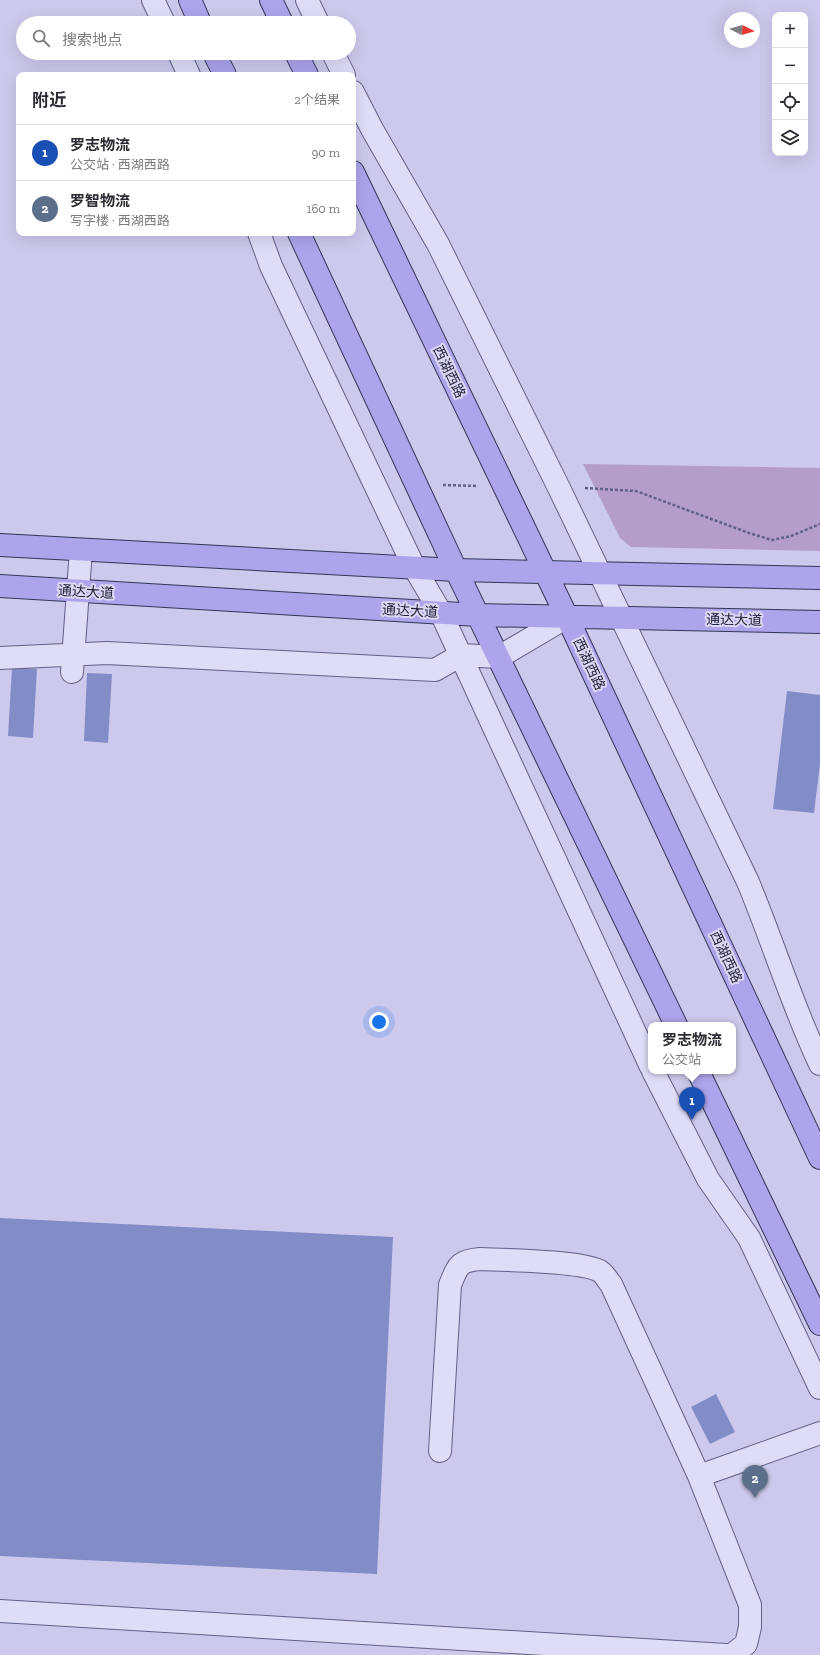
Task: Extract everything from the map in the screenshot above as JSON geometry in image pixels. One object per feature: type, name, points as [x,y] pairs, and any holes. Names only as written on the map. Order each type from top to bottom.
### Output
[{"type":"main road","points":[[190,0],[197,16]]},
{"type":"main road","points":[[271,0],[279,16]]},
{"type":"main road","points":[[218,60],[224,72]]},
{"type":"main road","points":[[299,60],[305,72]]},
{"type":"main road","name":"西湖西路","points":[[356,178],[567,617],[820,1158]]},
{"type":"main road","points":[[300,236],[456,570],[675,1022]]},
{"type":"main road","points":[[0,545],[456,570],[820,578]]},
{"type":"main road","name":"通达大道","points":[[0,586],[478,615],[820,622]]},
{"type":"main road","points":[[699,1074],[820,1324]]},
{"type":"lane","points":[[153,0],[161,16]]},
{"type":"lane","points":[[307,0],[315,16]]},
{"type":"lane","points":[[182,60],[188,72]]},
{"type":"lane","points":[[336,60],[342,72]]},
{"type":"lane","points":[[356,98],[372,129],[438,244],[600,573],[748,882],[805,1032],[820,1064]]},
{"type":"lane","points":[[260,236],[271,266],[414,567],[441,613],[648,1061]]},
{"type":"lane","points":[[72,664],[81,550]]},
{"type":"lane","points":[[0,658],[72,664],[107,653],[435,670],[460,655],[499,657],[567,617]]},
{"type":"lane","points":[[655,1074],[708,1179],[749,1238],[820,1388]]},
{"type":"lane","points":[[440,1451],[450,1286],[456,1269],[465,1260],[480,1259],[569,1264],[586,1267],[600,1272],[611,1284],[699,1476],[750,1605],[750,1627],[746,1644],[732,1655]]},
{"type":"lane","points":[[699,1476],[820,1433]]},
{"type":"lane","points":[[0,1610],[726,1655]]},
{"type":"path","points":[[416,485],[504,487]]},
{"type":"path","points":[[559,488],[636,491],[749,533],[772,540],[791,536],[820,524]]},
{"type":"shaded area","points":[[583,464],[820,468],[820,551],[631,547],[620,538]]},
{"type":"building","points":[[12,668],[37,669],[33,738],[8,736]]},
{"type":"building","points":[[87,673],[112,674],[108,743],[84,741]]},
{"type":"building","points":[[787,691],[820,695],[820,764],[814,813],[773,809]]},
{"type":"building","points":[[0,1218],[393,1237],[377,1574],[0,1556]]},
{"type":"building","points":[[716,1394],[735,1432],[710,1444],[691,1407]]},
{"type":"place","name":"罗志物流","points":[[692,1120]]},
{"type":"place","name":"罗智物流","points":[[755,1498]]}]
